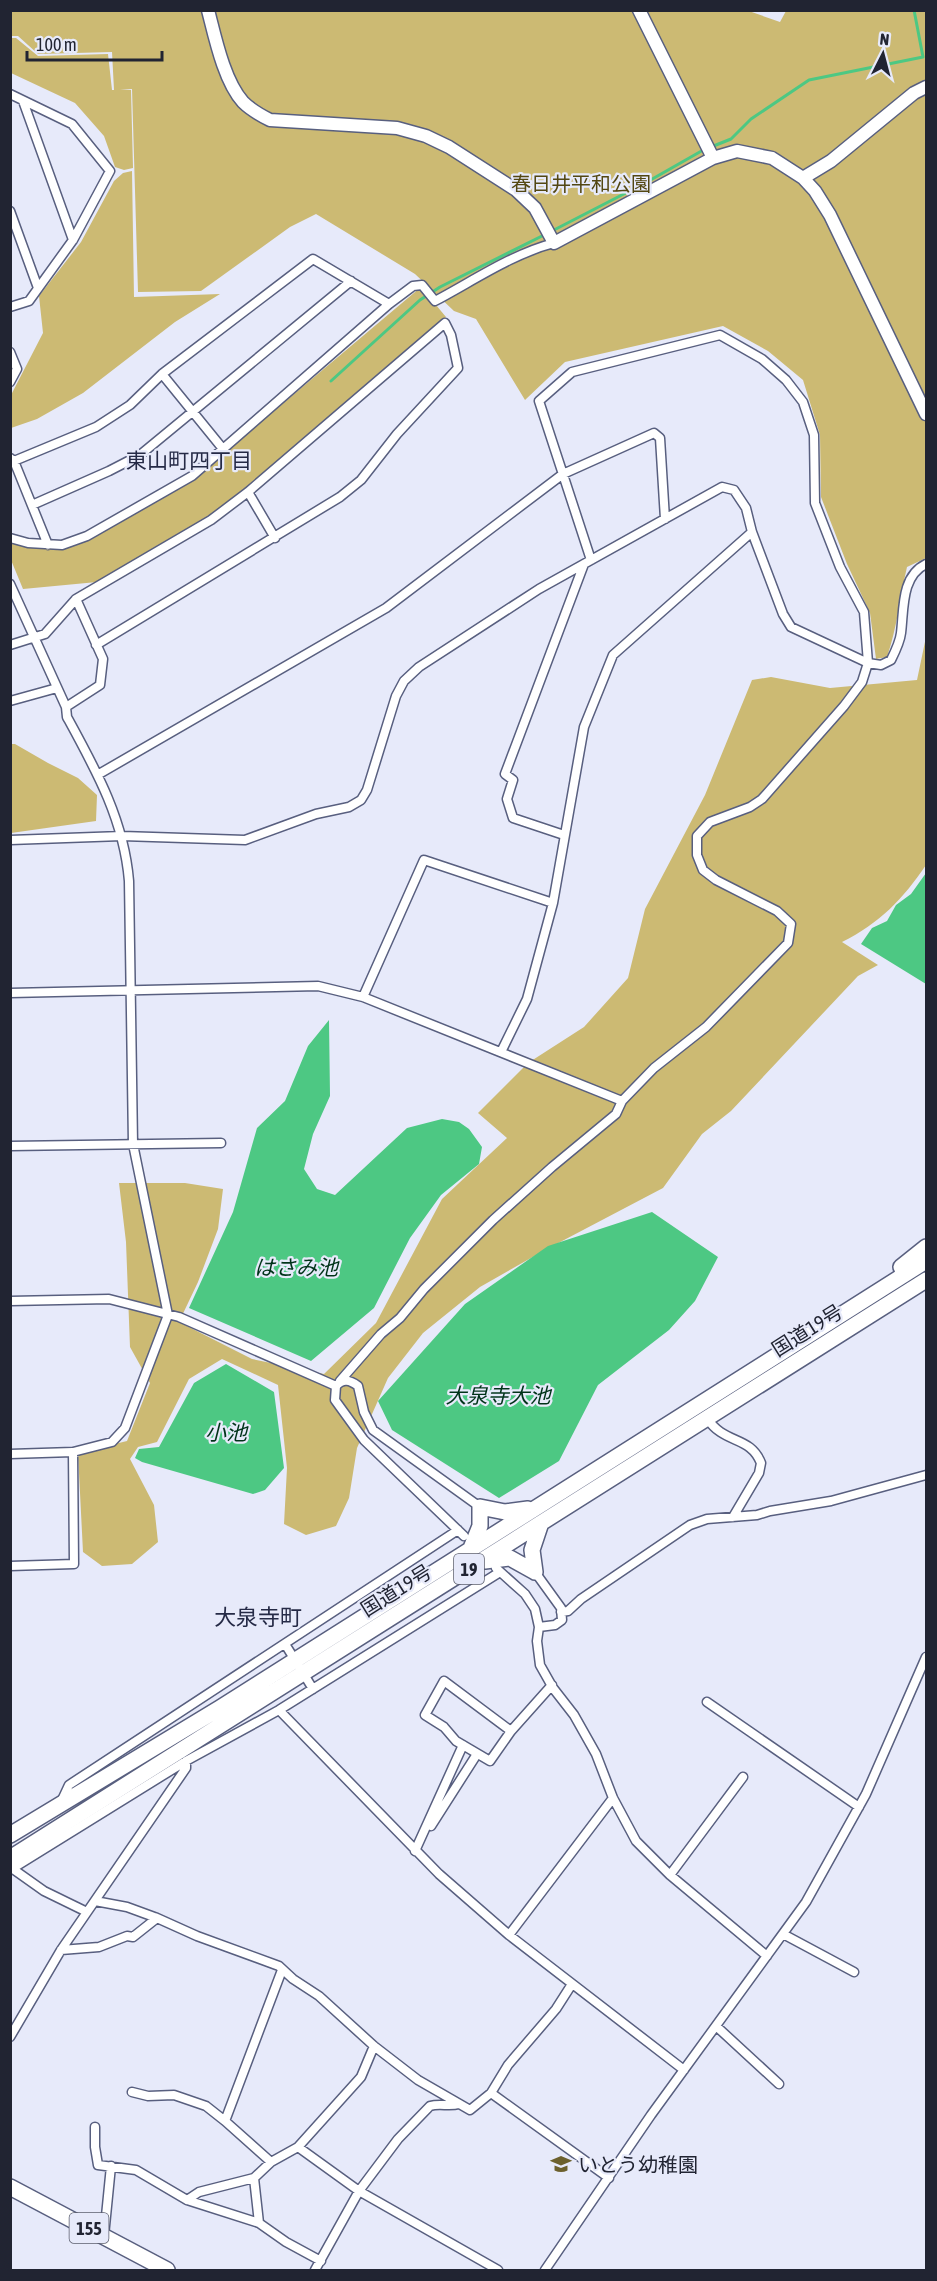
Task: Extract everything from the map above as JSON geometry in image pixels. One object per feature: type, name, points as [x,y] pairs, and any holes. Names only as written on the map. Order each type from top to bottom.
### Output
[{"type":"highway","points":[[887,1286],[897,1270],[927,1247]]},
{"type":"highway","name":"国道19号","points":[[11,1866],[299,1666],[464,1538],[534,1509],[927,1261]]},
{"type":"highway","name":"国道19号","points":[[10,1835],[299,1666],[492,1567],[541,1523],[927,1280]]},
{"type":"highway","points":[[895,1300],[910,1299],[927,1291]]},
{"type":"highway","points":[[464,1538],[480,1526],[480,1507],[505,1512],[534,1509]]},
{"type":"highway","points":[[535,1572],[532,1550],[541,1523]]},
{"type":"highway","points":[[492,1567],[510,1558],[535,1572]]},
{"type":"highway","name":"155","points":[[10,2187],[167,2271]]},
{"type":"street","points":[[208,10],[233,87],[242,101],[255,113],[270,120],[397,128],[426,136],[449,147],[516,190],[535,208],[554,243]]},
{"type":"street","points":[[639,10],[713,158]]},
{"type":"street","points":[[803,178],[831,161],[914,93],[927,87]]},
{"type":"street","points":[[10,94],[72,124],[110,171],[73,240],[29,301],[10,307]]},
{"type":"street","points":[[23,101],[73,240]]},
{"type":"street","points":[[10,538],[62,544],[87,536],[192,476],[413,285],[422,285],[435,301],[508,262],[541,246],[554,243],[713,158],[737,151],[772,158],[803,178],[815,191],[830,215],[927,414]]},
{"type":"street","points":[[10,211],[13,227],[38,288]]},
{"type":"street","points":[[48,544],[12,460],[96,427],[130,405],[162,374],[313,260],[389,304]]},
{"type":"street","points":[[32,505],[140,455],[351,281]]},
{"type":"street","points":[[10,645],[45,634],[76,599],[211,520],[248,492],[445,323],[451,335],[458,368],[397,434],[361,480],[340,497],[275,538],[96,645]]},
{"type":"street","points":[[61,1804],[69,1785],[285,1644],[464,1538],[364,1440],[335,1400],[334,1392],[338,1383],[381,1334],[400,1318],[424,1289],[502,1213],[616,1114],[622,1101],[654,1068],[706,1028],[788,943],[790,924],[777,911],[716,880],[703,870],[697,855],[697,836],[710,822],[750,807],[762,799],[844,706],[862,682],[868,663],[864,612],[840,567],[815,503],[814,435],[803,402],[786,380],[762,359],[720,335],[572,372],[539,401],[588,562],[505,774],[513,780],[507,799],[513,818],[564,835]]},
{"type":"street","points":[[10,352],[17,369],[10,382]]},
{"type":"street","points":[[162,374],[223,449]]},
{"type":"street","points":[[99,774],[386,608],[563,474],[654,433],[660,438],[665,519]]},
{"type":"street","points":[[10,840],[122,836],[246,840],[333,809],[349,807],[361,800],[367,790],[396,696],[404,681],[419,667],[539,589],[722,488],[734,490],[746,508],[752,532],[783,614],[791,627],[868,663],[881,665],[891,660],[901,636],[905,593],[917,568],[927,564]]},
{"type":"street","points":[[248,492],[275,538]]},
{"type":"street","points":[[501,1052],[527,999],[553,903],[584,727],[613,655],[752,532]]},
{"type":"street","points":[[10,1454],[73,1452],[112,1442],[125,1428],[168,1315],[133,1144],[129,880],[122,836],[99,774],[67,717],[66,707],[36,638],[11,590]]},
{"type":"street","points":[[66,707],[100,685],[103,659],[76,599]]},
{"type":"street","points":[[10,701],[57,688]]},
{"type":"street","points":[[363,997],[424,860],[553,903]]},
{"type":"street","points":[[10,993],[318,986],[363,997],[622,1101]]},
{"type":"street","points":[[10,1146],[221,1143]]},
{"type":"street","points":[[10,1301],[109,1299],[179,1317],[338,1383],[352,1381],[358,1386],[364,1412],[373,1430],[480,1507]]},
{"type":"street","points":[[707,1418],[720,1433],[753,1448],[761,1463],[759,1473],[733,1517]]},
{"type":"street","points":[[10,1566],[74,1564],[73,1452]]},
{"type":"street","points":[[561,1612],[568,1611],[581,1599],[690,1525],[707,1519],[756,1515],[841,1499],[927,1474]]},
{"type":"street","points":[[87,1911],[44,1891],[11,1866],[186,1761],[313,1689],[492,1567],[525,1594],[535,1609],[539,1627],[537,1641],[540,1665],[574,1715],[596,1754],[613,1798],[636,1841],[670,1875],[767,1956]]},
{"type":"street","points":[[535,1572],[561,1608],[562,1620],[555,1626],[539,1627]]},
{"type":"street","points":[[285,1644],[313,1689]]},
{"type":"street","points":[[545,2271],[684,2070],[806,1902],[859,1807],[927,1657]]},
{"type":"street","points":[[510,1731],[444,1681],[425,1715],[444,1727],[456,1741],[490,1761],[510,1731],[552,1685]]},
{"type":"street","points":[[707,1702],[859,1807]]},
{"type":"street","points":[[279,1710],[415,1851],[509,1935],[684,2070]]},
{"type":"street","points":[[415,1851],[463,1745]]},
{"type":"street","points":[[415,1851],[477,1754]]},
{"type":"street","points":[[10,2037],[61,1950],[186,1768],[186,1761]]},
{"type":"street","points":[[670,1875],[743,1777]]},
{"type":"street","points":[[509,1935],[613,1798]]},
{"type":"street","points":[[95,1901],[127,1907],[279,1966],[319,1996],[374,2046],[418,2080],[470,2110],[491,2093],[508,2065],[556,2009],[572,1984]]},
{"type":"street","points":[[61,1950],[99,1947],[127,1936],[133,1937],[157,1918]]},
{"type":"street","points":[[783,1934],[854,1972]]},
{"type":"street","points":[[225,2121],[282,1970]]},
{"type":"street","points":[[716,2026],[779,2084]]},
{"type":"street","points":[[187,2200],[199,2192],[254,2178],[271,2162],[298,2147],[361,2077],[374,2046]]},
{"type":"street","points":[[132,2092],[148,2096],[180,2097],[206,2106],[271,2162]]},
{"type":"street","points":[[491,2093],[609,2178]]},
{"type":"street","points":[[315,2271],[358,2191],[398,2139],[429,2106],[459,2104]]},
{"type":"street","points":[[94,2127],[94,2147],[98,2165],[136,2170],[187,2200],[259,2223],[286,2242],[321,2261]]},
{"type":"street","points":[[298,2147],[358,2191],[498,2271]]},
{"type":"street","points":[[104,2236],[111,2166]]},
{"type":"street","points":[[254,2178],[259,2223]]},
{"type":"green space","name":"春日井平和公園","points":[[746,10],[780,22],[786,11],[926,11],[926,558],[907,567],[887,657],[876,659],[870,613],[847,564],[821,497],[820,435],[803,380],[768,351],[723,326],[565,362],[525,400],[476,319],[454,311],[415,274],[316,214],[290,227],[201,291],[138,292],[132,89],[120,90],[131,90],[133,168],[124,170],[115,167],[104,136],[75,103],[11,73],[10,38],[16,38],[38,56],[108,54],[112,90],[114,90],[112,52],[38,54],[18,36],[11,36],[11,11]]},
{"type":"green space","points":[[132,171],[134,297],[220,294],[175,322],[83,393],[37,419],[11,428],[11,395],[43,333],[39,296],[81,242],[114,181],[123,173]]},
{"type":"green space","points":[[421,287],[446,317],[240,494],[211,516],[97,582],[23,589],[11,560],[10,542],[44,549],[73,546],[176,490],[199,474]]},
{"type":"green space","points":[[926,637],[926,865],[909,889],[890,909],[868,927],[842,942],[878,965],[858,976],[731,1111],[702,1134],[663,1188],[480,1287],[423,1333],[388,1378],[357,1448],[349,1498],[336,1526],[306,1535],[284,1524],[287,1468],[278,1385],[222,1359],[189,1379],[157,1442],[138,1447],[130,1459],[154,1505],[158,1542],[132,1564],[102,1566],[83,1552],[78,1453],[127,1441],[150,1383],[130,1347],[126,1242],[119,1183],[185,1183],[223,1189],[218,1229],[198,1282],[179,1322],[252,1359],[324,1374],[376,1323],[442,1199],[507,1138],[478,1113],[528,1063],[584,1027],[628,978],[645,909],[705,795],[752,680],[771,677],[830,688],[917,680]]},
{"type":"green space","points":[[11,744],[15,744],[78,778],[97,795],[96,821],[11,833]]},
{"type":"water","points":[[926,873],[926,984],[861,944],[872,928],[887,921],[896,905],[911,894]]},
{"type":"water","name":"はさみ池","points":[[329,1020],[330,1096],[313,1134],[304,1169],[317,1189],[335,1195],[407,1128],[442,1119],[459,1122],[469,1129],[482,1147],[479,1164],[441,1195],[410,1238],[374,1308],[311,1361],[189,1308],[233,1212],[257,1128],[285,1101],[308,1046]]},
{"type":"water","name":"大泉寺大池","points":[[652,1212],[718,1257],[695,1301],[669,1330],[598,1385],[559,1461],[499,1498],[392,1430],[378,1401],[465,1304],[548,1246]]},
{"type":"water","name":"小池","points":[[226,1364],[274,1392],[284,1468],[265,1490],[253,1494],[135,1458],[139,1449],[159,1447],[194,1383]]},
{"type":"waterway","points":[[711,147],[731,139],[751,119],[809,80],[923,57],[914,10]]},
{"type":"waterway","points":[[552,231],[705,149]]},
{"type":"waterway","points":[[331,381],[420,300],[440,287],[546,234]]},
{"type":"place","name":"いとう幼稚園","points":[[561,2164]]},
{"type":"district","name":"東山町四丁目","points":[[189,460]]},
{"type":"district","name":"大泉寺町","points":[[258,1617]]}]
